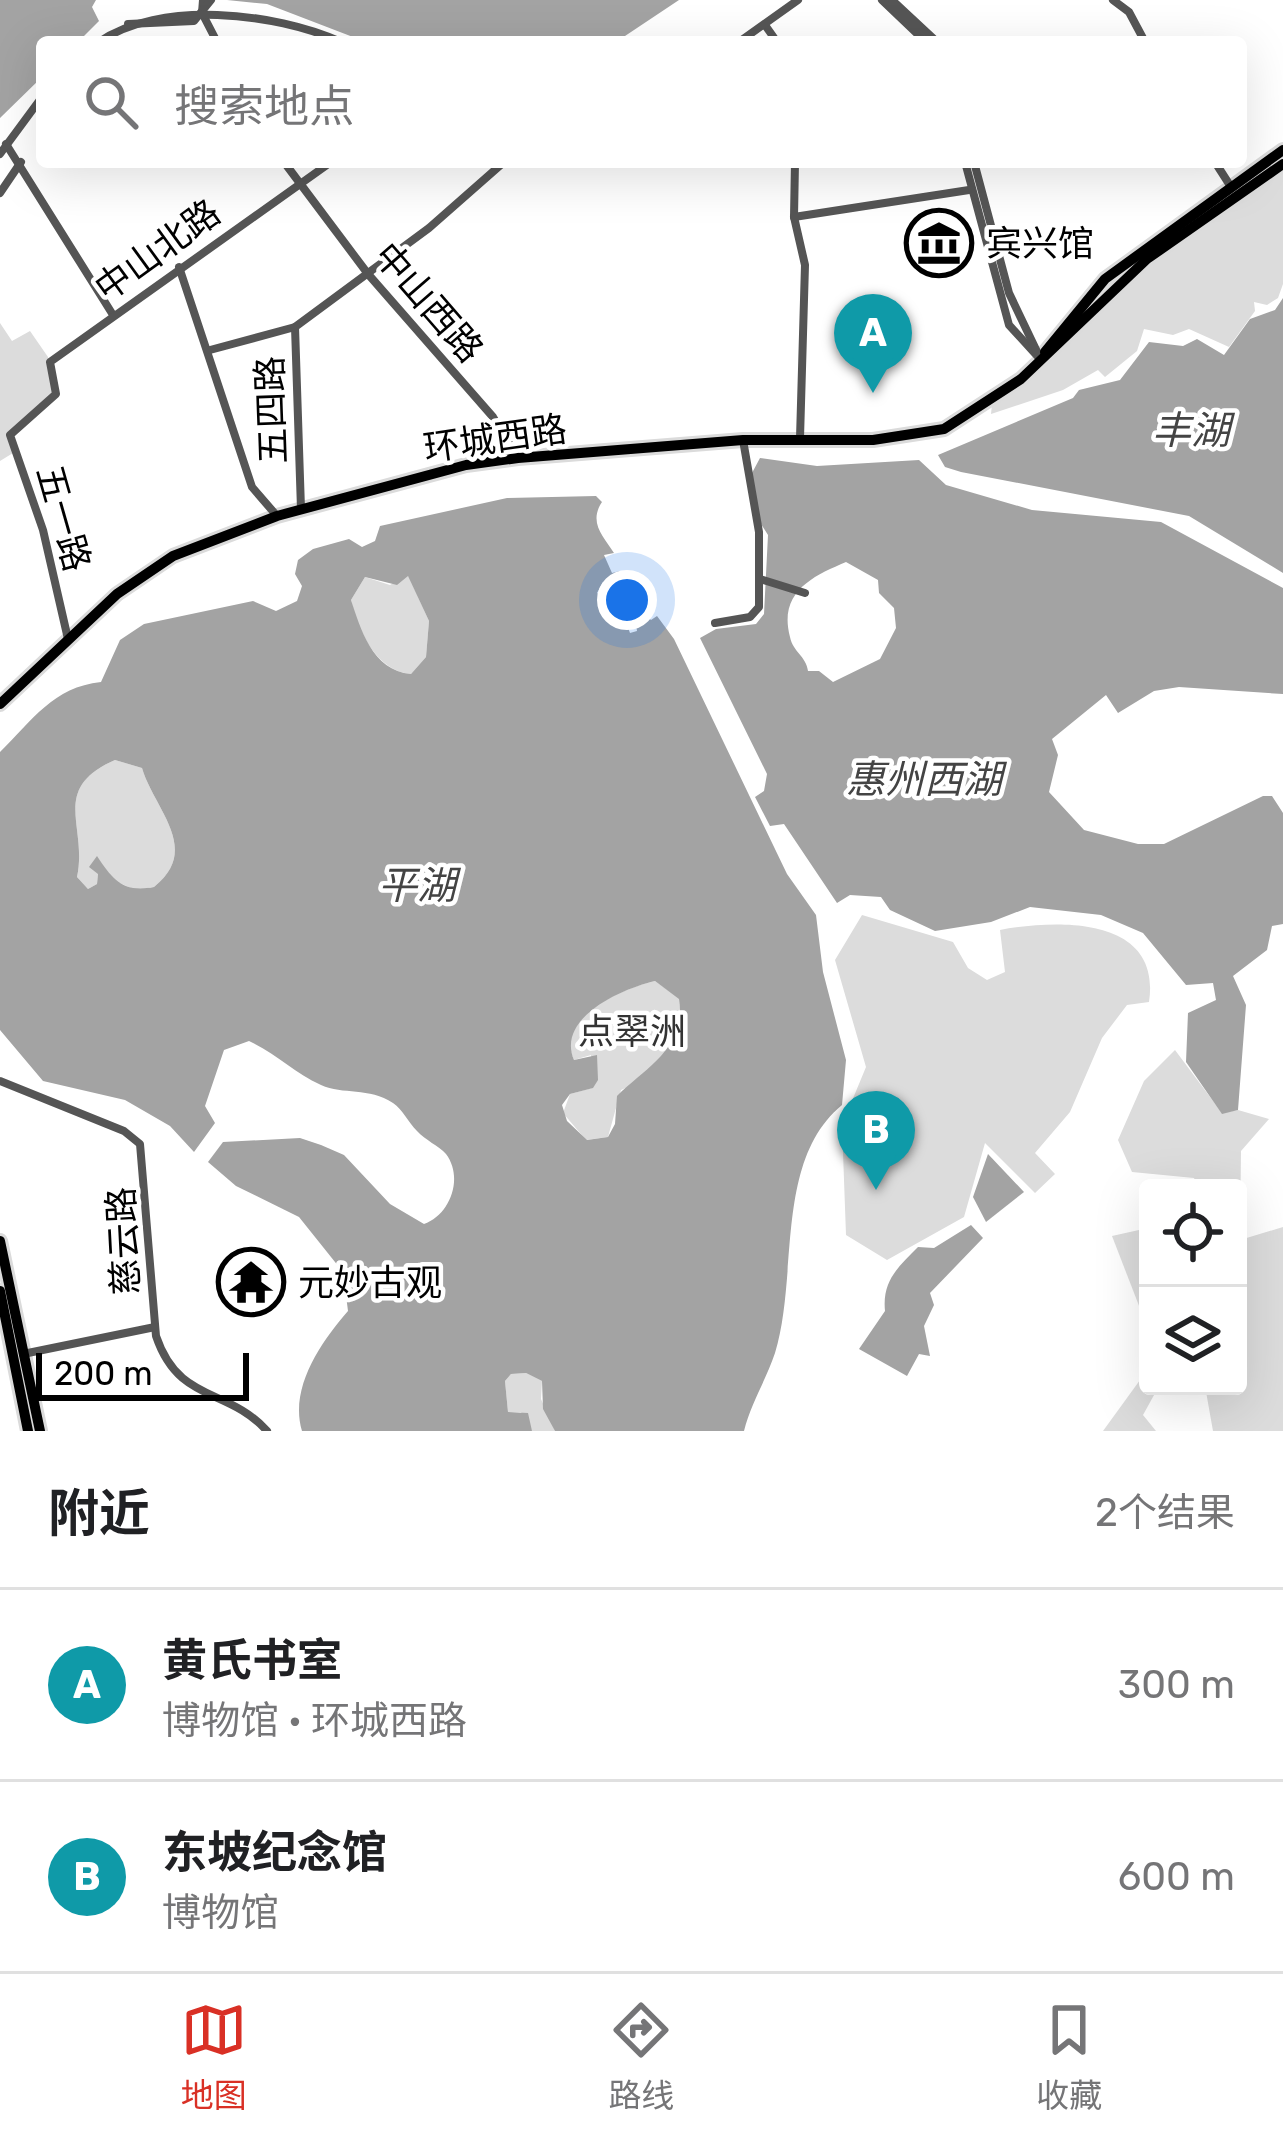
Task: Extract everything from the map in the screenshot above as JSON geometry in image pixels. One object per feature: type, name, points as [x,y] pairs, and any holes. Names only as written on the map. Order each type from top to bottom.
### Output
[{"type":"main road","name":"环城西路","points":[[1041,360],[1054,335],[1105,279],[1283,150]]},
{"type":"main road","name":"环城西路","points":[[0,704],[117,594],[173,556],[277,516],[466,465],[518,458],[743,440],[873,440],[944,429],[1041,360],[1147,259],[1283,164]]},
{"type":"main road","points":[[0,1240],[40,1431]]},
{"type":"main road","points":[[0,1291],[28,1431]]},
{"type":"street","points":[[108,36],[126,24],[141,28],[194,21],[207,0]]},
{"type":"street","points":[[748,36],[798,0]]},
{"type":"street","points":[[882,0],[920,36]]},
{"type":"street","points":[[892,0],[931,36]]},
{"type":"street","points":[[1113,0],[1129,12],[1142,36]]},
{"type":"street","points":[[202,13],[214,36]]},
{"type":"street","points":[[202,13],[284,21],[325,36]]},
{"type":"street","points":[[765,25],[773,36]]},
{"type":"street","points":[[0,154],[36,105]]},
{"type":"street","points":[[6,144],[112,315]]},
{"type":"street","points":[[0,193],[21,162]]},
{"type":"street","name":"中山西路","points":[[287,168],[368,274],[493,417],[518,458]]},
{"type":"street","name":"中山北路","points":[[50,362],[321,168]]},
{"type":"street","name":"五四路","points":[[301,511],[295,327],[497,168]]},
{"type":"street","points":[[795,168],[794,218],[805,265],[800,438]]},
{"type":"street","points":[[966,168],[1009,325],[1041,360]]},
{"type":"street","points":[[976,168],[1009,293],[1041,360]]},
{"type":"street","points":[[1219,168],[1232,188]]},
{"type":"street","points":[[794,218],[969,190]]},
{"type":"street","points":[[178,268],[210,350],[252,487],[277,516]]},
{"type":"street","points":[[210,350],[295,327]]},
{"type":"street","name":"五一路","points":[[50,362],[56,394],[10,435],[43,530],[68,639]]},
{"type":"street","points":[[715,623],[750,617],[759,607],[759,532],[743,440]]},
{"type":"street","points":[[760,579],[805,593]]},
{"type":"street","name":"慈云路","points":[[0,1081],[124,1131],[140,1144],[155,1327],[174,1374],[253,1415],[267,1431]]},
{"type":"street","points":[[23,1354],[155,1327]]},
{"type":"green space","points":[[1283,169],[1283,284],[1278,298],[1267,305],[1254,302],[1255,311],[1229,347],[1189,329],[1173,335],[1144,329],[1137,351],[1105,377],[1098,370],[1063,390],[991,414],[992,404],[1133,278]]},
{"type":"green space","points":[[0,323],[12,341],[30,331],[48,357],[53,394],[8,435],[13,453],[0,461]]},
{"type":"green space","points":[[408,575],[429,621],[426,657],[411,674],[378,657],[351,600],[365,577],[390,585]]},
{"type":"green space","points":[[115,760],[142,768],[170,829],[174,858],[154,887],[136,890],[98,874],[97,884],[88,889],[77,877],[77,796],[95,771]]},
{"type":"green space","points":[[862,915],[953,942],[968,968],[987,980],[1005,972],[1000,930],[1050,925],[1076,925],[1123,939],[1139,953],[1149,974],[1149,1002],[1127,1005],[1102,1038],[1070,1112],[1035,1153],[1055,1174],[1035,1193],[985,1143],[964,1217],[887,1260],[846,1235],[842,1125],[866,1067],[835,960]]},
{"type":"green space","name":"点翠洲","points":[[655,981],[679,998],[673,1041],[657,1065],[621,1090],[608,1137],[586,1140],[563,1113],[570,1094],[592,1088],[591,1055],[574,1060],[573,1030],[610,998]]},
{"type":"green space","points":[[1175,1050],[1222,1113],[1238,1110],[1269,1119],[1241,1151],[1241,1179],[1132,1172],[1118,1140],[1144,1081]]},
{"type":"green space","points":[[1283,1227],[1283,1431],[1213,1431],[1207,1395],[1247,1395],[1247,1238]]},
{"type":"green space","points":[[1139,1230],[1139,1306],[1112,1236]]},
{"type":"green space","points":[[526,1373],[542,1381],[541,1399],[555,1431],[532,1431],[521,1412],[508,1412],[505,1381],[511,1374]]},
{"type":"green space","points":[[1139,1381],[1139,1395],[1154,1395],[1143,1415],[1156,1431],[1103,1431]]},
{"type":"water","points":[[0,0],[96,0],[92,7],[99,21],[84,36],[36,36],[36,83],[0,118]]},
{"type":"water","points":[[227,0],[679,0],[625,36],[350,36],[267,4]]},
{"type":"water","name":"丰湖","points":[[1283,298],[1283,573],[1189,516],[961,472],[945,467],[938,455],[1073,398],[1079,390],[1120,380],[1149,342],[1183,346],[1197,339],[1224,355],[1250,319],[1275,310]]},
{"type":"water","name":"惠州西湖","points":[[760,458],[817,466],[919,460],[946,485],[1032,510],[1161,522],[1283,588],[1283,694],[1179,687],[1154,691],[1118,713],[1106,695],[1052,739],[1058,755],[1049,792],[1084,830],[1138,844],[1164,844],[1263,796],[1272,796],[1283,813],[1283,924],[1272,926],[1267,950],[1233,976],[1246,1005],[1238,1110],[1222,1114],[1186,1062],[1188,1013],[1216,1000],[1213,983],[1186,985],[1143,933],[1101,915],[1030,907],[991,922],[935,931],[890,910],[881,897],[850,895],[837,903],[784,824],[770,826],[755,797],[764,791],[767,774],[700,638],[716,629],[756,624],[764,614],[768,535],[756,516],[752,473]],"holes":[[[846,562],[878,580],[879,593],[894,608],[896,628],[880,659],[833,682],[819,671],[808,671],[790,637],[789,608],[794,597],[811,580]]]},
{"type":"water","name":"平湖","points":[[596,496],[602,502],[597,523],[614,553],[604,555],[612,573],[620,571],[636,584],[623,595],[603,582],[597,593],[621,609],[630,633],[637,631],[633,604],[651,620],[657,616],[674,639],[787,874],[816,915],[823,972],[846,1060],[842,1105],[806,1156],[792,1221],[782,1322],[744,1431],[555,1431],[543,1409],[542,1381],[526,1373],[511,1374],[505,1381],[508,1412],[528,1413],[532,1431],[302,1431],[300,1398],[310,1366],[348,1311],[343,1272],[299,1217],[236,1186],[208,1162],[223,1142],[300,1138],[344,1155],[390,1204],[424,1224],[441,1213],[452,1195],[454,1174],[446,1154],[420,1134],[393,1103],[321,1085],[249,1041],[224,1050],[205,1106],[215,1123],[194,1152],[170,1126],[125,1100],[43,1081],[0,1030],[0,752],[57,698],[101,682],[120,640],[144,624],[253,601],[276,611],[297,601],[302,586],[295,574],[298,560],[313,549],[349,539],[362,547],[375,541],[380,526],[507,498]],"holes":[[[408,576],[429,621],[426,657],[411,674],[386,665],[377,656],[351,600],[365,577],[397,585]],[[115,760],[142,768],[174,843],[168,873],[154,887],[120,883],[97,856],[89,867],[98,874],[97,884],[88,889],[77,877],[77,796],[95,771]],[[655,981],[679,999],[676,1031],[662,1055],[617,1096],[615,1124],[608,1137],[587,1140],[567,1121],[562,1105],[570,1094],[593,1088],[598,1080],[597,1055],[574,1060],[574,1031],[595,1008]]]},
{"type":"water","points":[[988,1154],[1024,1192],[986,1222],[973,1197]]},
{"type":"water","points":[[971,1225],[983,1238],[930,1293],[934,1305],[924,1326],[930,1356],[919,1354],[907,1376],[859,1349],[885,1311],[889,1283],[904,1261],[918,1247],[934,1248]]},
{"type":"place","name":"宾兴馆","points":[[939,243]]},
{"type":"place","name":"黄氏书室","points":[[873,393]]},
{"type":"place","name":"东坡纪念馆","points":[[876,1190]]},
{"type":"place","name":"元妙古观","points":[[251,1282]]}]
